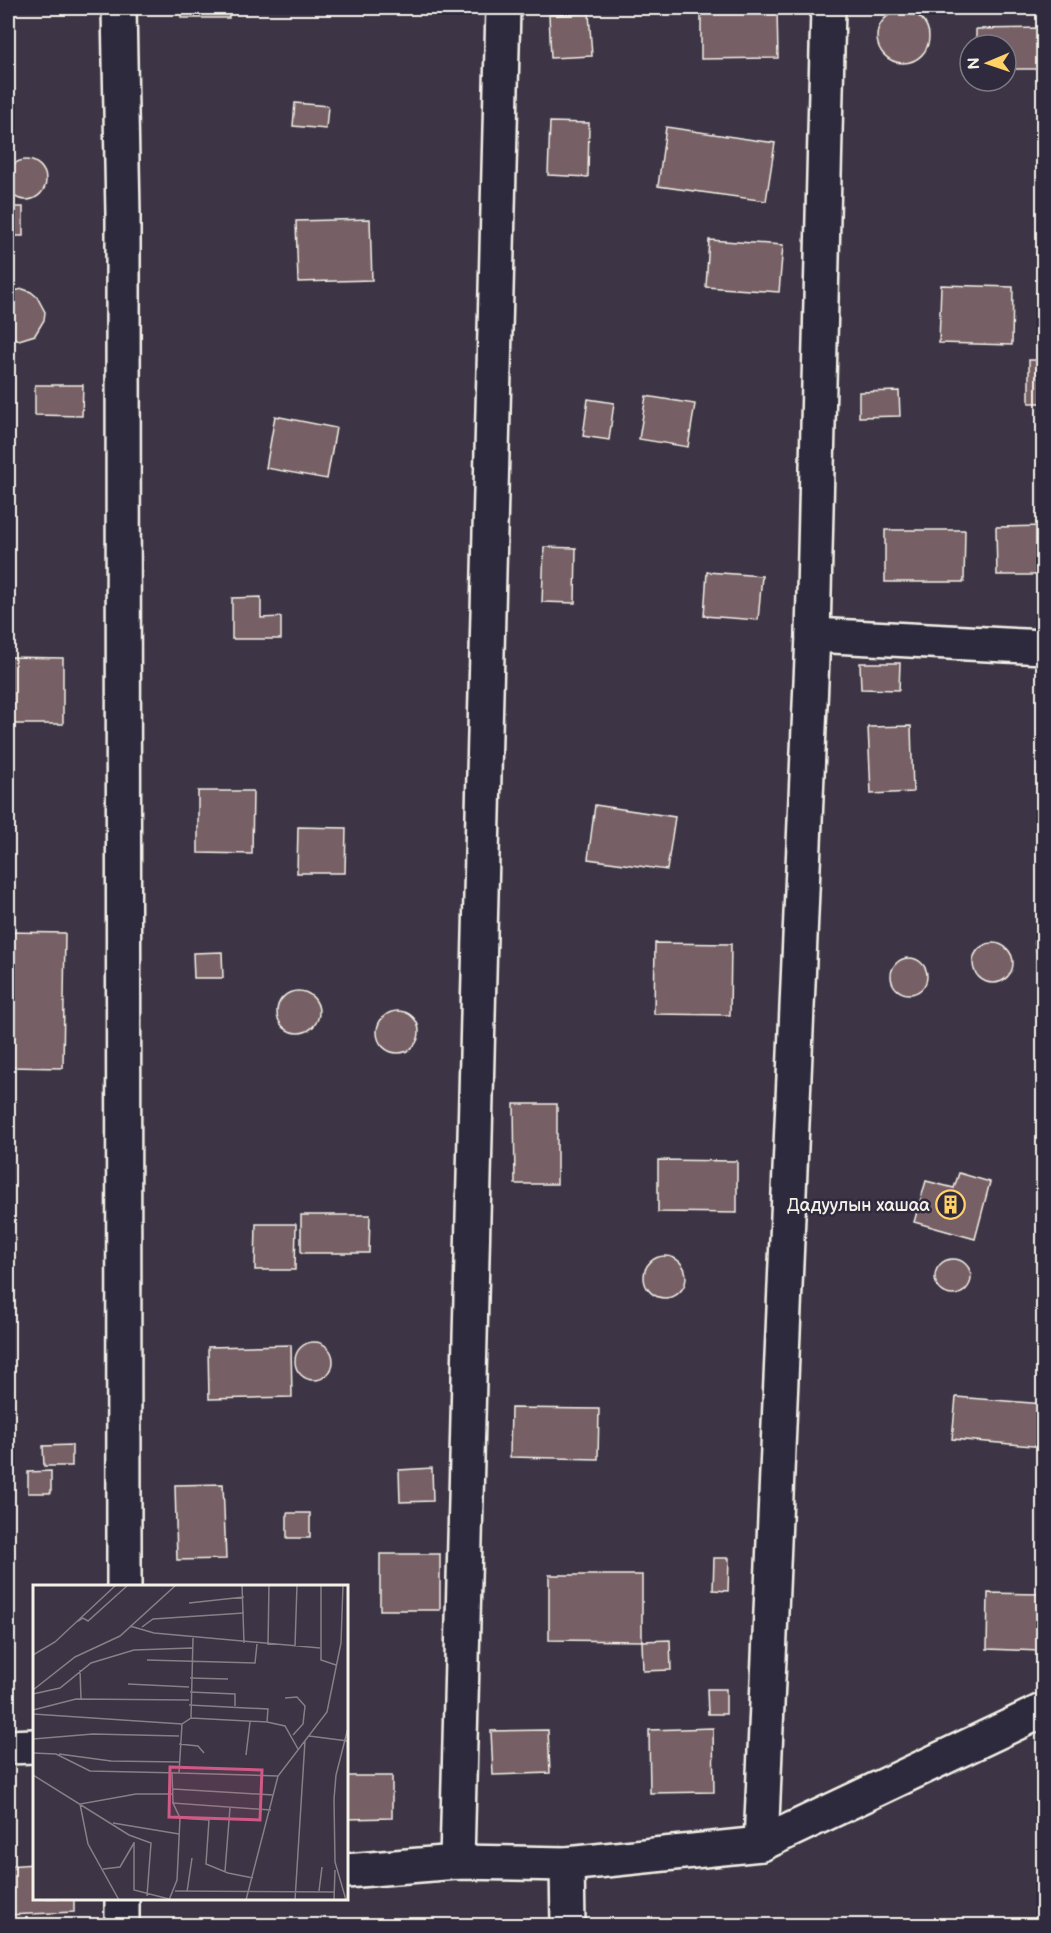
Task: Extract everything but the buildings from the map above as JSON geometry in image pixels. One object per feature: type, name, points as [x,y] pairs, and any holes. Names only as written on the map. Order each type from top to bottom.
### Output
[{"type":"street","points":[[119,8],[123,214],[124,1585]]},
{"type":"street","points":[[457,1862],[503,8]]},
{"type":"street","points":[[761,1844],[813,635],[828,8]]},
{"type":"street","points":[[813,635],[1044,647]]},
{"type":"street","points":[[348,1871],[457,1862],[567,1864],[761,1844],[1044,1710]]},
{"type":"street","points":[[8,1747],[33,1746]]},
{"type":"street","points":[[567,1864],[568,1926]]},
{"type":"street","points":[[122,1926],[123,1900]]},
{"type":"place","name":"Дадуулын хашаа","points":[[951,1205]]}]
